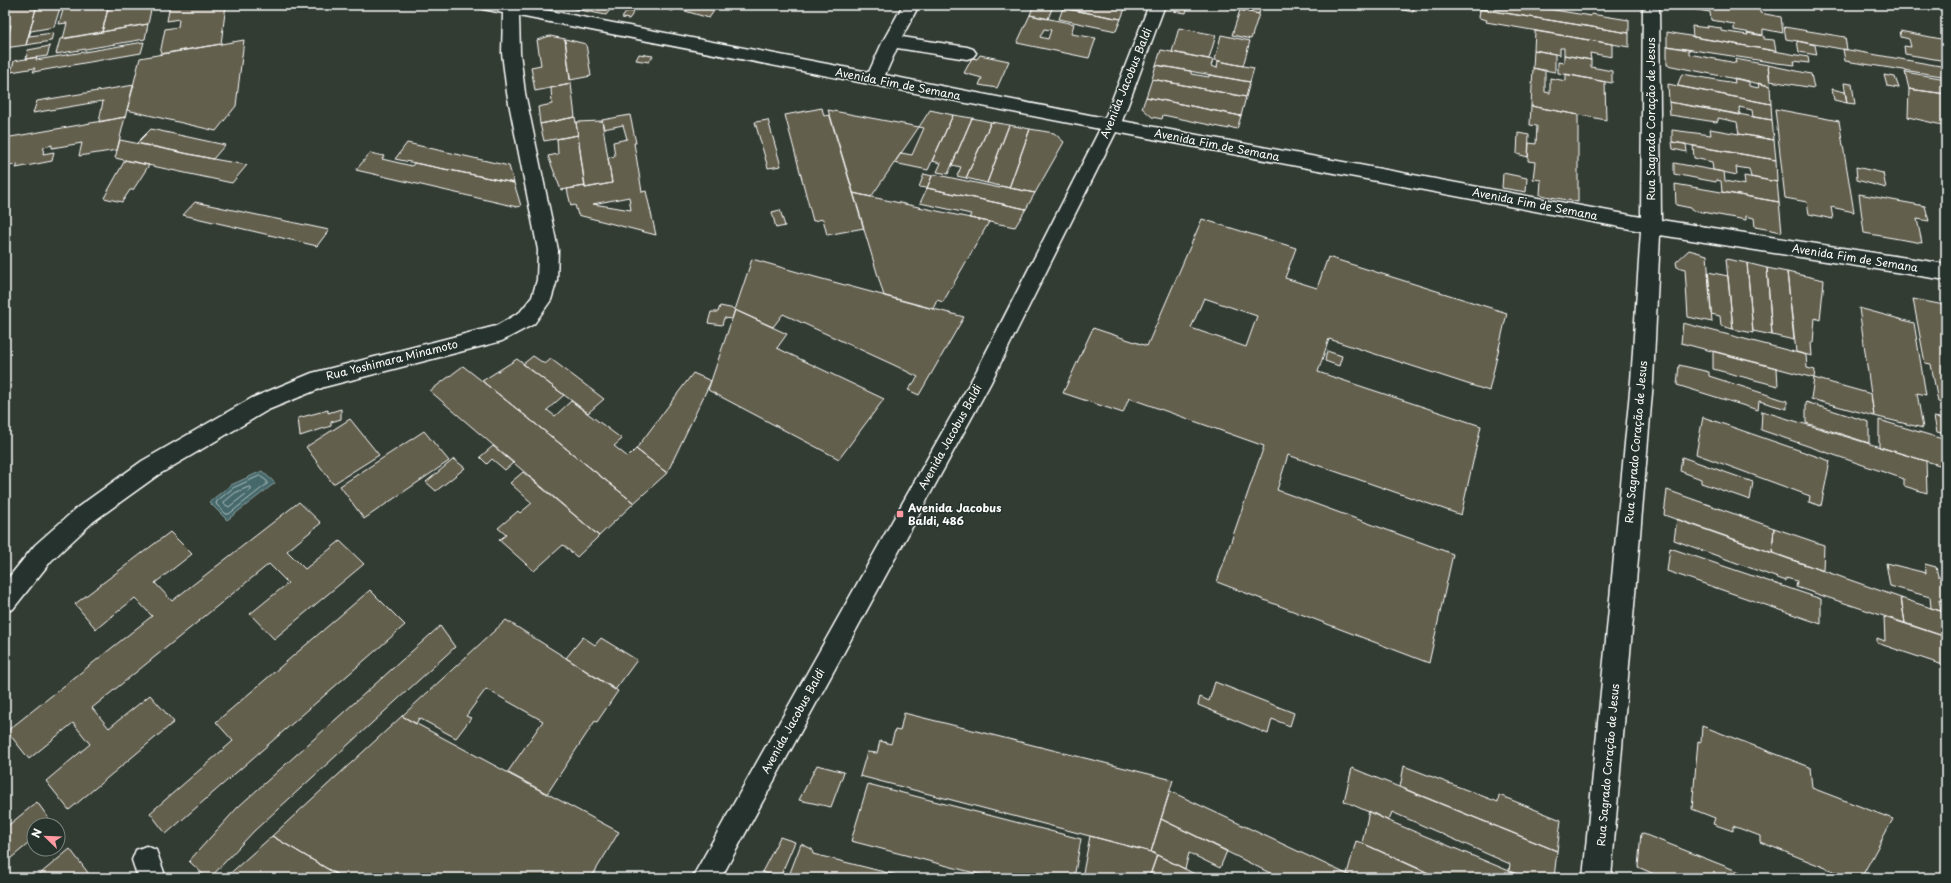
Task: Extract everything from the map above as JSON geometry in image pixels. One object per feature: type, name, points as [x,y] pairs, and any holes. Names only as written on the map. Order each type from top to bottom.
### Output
[{"type":"street","name":"Avenida Fim de Semana","points":[[489,5],[511,7],[1111,125],[1652,226],[1946,272]]},
{"type":"street","points":[[875,79],[891,41],[911,5]]},
{"type":"street","name":"Avenida Jacobus Baldi","points":[[706,878],[983,378],[1111,125],[1157,5]]},
{"type":"street","name":"Rua Sagrado Coração de Jesus","points":[[1598,878],[1642,381],[1652,226],[1651,5]]},
{"type":"street","name":"Rua Yoshimara Minamoto","points":[[5,601],[44,553],[86,514],[150,468],[260,404],[320,379],[502,333],[527,318],[541,300],[547,280],[548,250],[516,94],[511,53],[511,7]]},
{"type":"street","points":[[891,41],[967,53]]},
{"type":"water","points":[[262,471],[275,483],[227,520],[209,502],[231,485]]},
{"type":"building","points":[[10,5],[37,5],[26,45],[5,48],[5,40],[7,40],[11,25],[5,26]]},
{"type":"building","points":[[37,5],[61,5],[54,27],[31,31],[29,36],[53,33],[51,41],[26,45]]},
{"type":"building","points":[[61,5],[109,5],[102,32],[63,39],[67,23],[59,24],[63,10],[59,10]]},
{"type":"building","points":[[109,5],[152,5],[148,24],[102,32]]},
{"type":"building","points":[[170,5],[226,5],[221,44],[160,54],[165,29],[178,27],[179,19],[167,21]]},
{"type":"building","points":[[574,5],[584,5],[580,10],[571,8]]},
{"type":"building","points":[[584,5],[614,5],[606,15],[580,10]]},
{"type":"building","points":[[718,5],[709,18],[675,8],[673,11],[653,6]]},
{"type":"building","points":[[1034,5],[1053,6],[1048,19],[1030,15]]},
{"type":"building","points":[[1045,5],[1120,5],[1126,6],[1121,19]]},
{"type":"building","points":[[1175,5],[1188,5],[1186,13],[1173,11]]},
{"type":"building","points":[[1213,5],[1261,5],[1259,14]]},
{"type":"building","points":[[1373,5],[1400,5],[1399,9]]},
{"type":"building","points":[[1400,5],[1414,5],[1413,12],[1399,9]]},
{"type":"building","points":[[1480,5],[1524,5],[1591,16],[1591,14],[1629,20],[1629,33],[1480,9]]},
{"type":"building","points":[[1666,5],[1746,5],[1760,7],[1760,13],[1781,17],[1783,33],[1763,29],[1763,35],[1734,30],[1734,24],[1711,20],[1710,12]]},
{"type":"building","points":[[1063,8],[1121,19],[1116,31],[1059,19]]},
{"type":"building","points":[[1480,9],[1629,33],[1629,47],[1486,22],[1487,20],[1479,18]]},
{"type":"building","points":[[1240,10],[1259,14],[1251,39],[1232,35]]},
{"type":"building","points":[[627,11],[634,12],[629,19],[622,18]]},
{"type":"building","points":[[1030,15],[1074,24],[1071,34],[1096,38],[1089,58],[1017,43]],"holes":[[[1044,29],[1051,30],[1048,39],[1040,37]]]},
{"type":"building","points":[[148,24],[145,39],[56,54],[60,39]]},
{"type":"building","points":[[1692,26],[1708,28],[1707,26],[1721,28],[1721,31],[1764,36],[1764,39],[1774,40],[1776,51],[1693,37]]},
{"type":"building","points":[[1784,27],[1845,37],[1847,50],[1786,39]]},
{"type":"building","points":[[1179,28],[1216,35],[1209,59],[1172,52]]},
{"type":"building","points":[[1535,31],[1612,44],[1612,57],[1590,53],[1591,60],[1564,55],[1564,48],[1560,48],[1560,55],[1534,50]]},
{"type":"building","points":[[1900,31],[1946,40],[1946,61],[1905,54],[1904,46],[1911,47],[1909,39],[1901,37]]},
{"type":"building","points":[[1667,32],[1808,57],[1809,63],[1794,61],[1795,65],[1777,63],[1667,46]]},
{"type":"building","points":[[1221,35],[1250,41],[1243,66],[1215,60]]},
{"type":"building","points":[[550,36],[565,39],[571,84],[535,91],[531,67],[541,65],[537,40]]},
{"type":"building","points":[[565,39],[586,44],[591,76],[570,80]]},
{"type":"building","points":[[244,40],[236,106],[216,131],[127,110],[140,58]]},
{"type":"building","points":[[1797,41],[1815,45],[1817,55],[1799,52]]},
{"type":"building","points":[[144,42],[141,53],[33,72],[35,68],[11,72],[14,61],[37,57],[36,60]]},
{"type":"building","points":[[50,46],[47,56],[26,59],[28,50]]},
{"type":"building","points":[[1667,46],[1689,50],[1689,54],[1736,63],[1735,59],[1768,65],[1770,86],[1667,65]]},
{"type":"building","points":[[1843,49],[1946,67],[1946,79],[1943,79],[1942,76],[1845,61]]},
{"type":"building","points":[[1161,50],[1213,60],[1211,66],[1217,68],[1218,61],[1254,68],[1250,82],[1156,65]]},
{"type":"building","points":[[1534,50],[1555,54],[1555,72],[1533,68]]},
{"type":"building","points":[[639,54],[653,56],[649,62],[636,60]]},
{"type":"building","points":[[980,55],[1009,61],[997,88],[979,85],[982,78],[964,73],[972,58],[977,59]]},
{"type":"building","points":[[1564,55],[1591,60],[1591,67],[1612,71],[1612,83],[1558,73],[1558,62],[1564,63]]},
{"type":"building","points":[[1156,65],[1191,71],[1191,74],[1209,77],[1209,75],[1250,82],[1246,97],[1152,79]]},
{"type":"building","points":[[1768,65],[1811,74],[1814,88],[1770,81]]},
{"type":"building","points":[[1533,68],[1545,71],[1545,92],[1550,93],[1550,78],[1566,81],[1566,74],[1605,82],[1606,120],[1531,106]]},
{"type":"building","points":[[1905,72],[1946,79],[1946,83],[1942,82],[1946,94],[1909,89]]},
{"type":"building","points":[[1682,74],[1735,83],[1734,78],[1749,81],[1749,86],[1759,88],[1758,83],[1770,86],[1771,104],[1677,86]]},
{"type":"building","points":[[1884,75],[1895,77],[1899,88],[1887,86]]},
{"type":"building","points":[[1152,79],[1246,97],[1241,116],[1146,97]]},
{"type":"building","points":[[1844,83],[1852,84],[1855,104],[1847,103]]},
{"type":"building","points":[[571,84],[575,117],[540,124],[538,107],[552,104],[551,88]]},
{"type":"building","points":[[1668,84],[1771,104],[1772,120],[1753,117],[1752,110],[1739,107],[1740,115],[1669,102]]},
{"type":"building","points":[[134,85],[125,117],[99,122],[103,101],[33,113],[37,101]]},
{"type":"building","points":[[1832,89],[1845,92],[1847,103],[1834,100]]},
{"type":"building","points":[[1909,89],[1946,94],[1946,126],[1908,117]]},
{"type":"building","points":[[1146,97],[1241,116],[1237,129],[1229,127],[1229,129],[1163,115],[1162,119],[1152,117],[1142,108]]},
{"type":"building","points":[[1669,102],[1772,120],[1774,140],[1739,134],[1737,122],[1718,118],[1718,121],[1716,122],[1670,115]]},
{"type":"building","points":[[1531,106],[1578,115],[1578,202],[1540,195],[1541,180],[1533,179],[1535,162],[1528,161],[1529,143],[1536,144],[1537,126],[1530,125]]},
{"type":"building","points":[[822,108],[824,116],[830,115],[864,228],[827,235],[823,219],[813,221],[785,115]]},
{"type":"building","points":[[1775,109],[1839,121],[1854,212],[1831,207],[1833,219],[1809,214],[1807,202],[1785,198]]},
{"type":"building","points":[[828,110],[919,127],[871,197],[853,193]]},
{"type":"building","points":[[930,110],[953,115],[928,170],[894,163],[901,153],[912,155],[924,128],[919,127]]},
{"type":"building","points":[[630,115],[636,143],[634,143],[642,192],[646,191],[656,235],[578,215],[575,205],[571,206],[567,189],[585,186],[585,188],[612,183],[608,158],[615,156],[613,142],[627,139],[623,125],[604,129],[602,120]],"holes":[[[629,197],[631,210],[593,204]]]},
{"type":"building","points":[[953,115],[972,118],[948,174],[937,172],[941,163],[932,161]]},
{"type":"building","points":[[125,117],[117,150],[79,156],[82,143],[52,148],[52,145],[44,147],[43,154],[54,152],[52,161],[16,168],[18,164],[5,167],[5,138]]},
{"type":"building","points":[[575,117],[578,135],[544,141],[540,124]]},
{"type":"building","points":[[972,118],[991,122],[966,178],[957,176],[961,167],[952,165]]},
{"type":"building","points":[[768,120],[781,166],[768,168],[755,122]]},
{"type":"building","points":[[602,121],[612,183],[585,188],[576,122]]},
{"type":"building","points":[[991,122],[1009,125],[987,183],[966,178]]},
{"type":"building","points":[[1009,125],[1030,129],[1009,188],[987,183]]},
{"type":"building","points":[[151,129],[225,145],[213,159],[137,143]]},
{"type":"building","points":[[1030,129],[1054,133],[1064,142],[1035,193],[1009,188]]},
{"type":"building","points":[[1710,129],[1774,140],[1776,160],[1672,142],[1672,130],[1711,135]]},
{"type":"building","points":[[1518,133],[1529,135],[1528,157],[1517,154]]},
{"type":"building","points":[[578,135],[585,186],[561,190],[548,156],[558,154],[557,139]]},
{"type":"building","points":[[120,140],[247,165],[232,183],[115,158]]},
{"type":"building","points":[[1672,142],[1686,144],[1687,152],[1673,149]]},
{"type":"building","points":[[407,143],[509,166],[514,183],[395,159]]},
{"type":"building","points":[[1693,146],[1776,160],[1777,182],[1751,177],[1749,169],[1736,167],[1737,175],[1713,170],[1712,162],[1694,158]]},
{"type":"building","points":[[370,153],[384,156],[382,159],[412,166],[414,163],[514,183],[521,206],[517,207],[356,170]]},
{"type":"building","points":[[125,160],[149,165],[133,190],[130,190],[122,202],[104,198]]},
{"type":"building","points":[[1674,163],[1724,172],[1725,181],[1745,185],[1744,176],[1777,182],[1779,202],[1722,192],[1721,181],[1716,180],[1716,182],[1674,174]]},
{"type":"building","points":[[1856,167],[1883,173],[1886,188],[1857,180]]},
{"type":"building","points":[[1503,173],[1527,178],[1526,192],[1502,188]]},
{"type":"building","points":[[924,174],[932,176],[927,188],[919,187]]},
{"type":"building","points":[[933,174],[1000,188],[1001,186],[1035,193],[1026,209],[927,188]]},
{"type":"building","points":[[1675,184],[1779,202],[1782,232],[1755,227],[1754,218],[1746,216],[1746,220],[1691,210],[1691,208],[1676,205]]},
{"type":"building","points":[[927,188],[1026,209],[1015,227],[969,218],[971,214],[920,203]]},
{"type":"building","points":[[853,193],[989,222],[943,302],[937,300],[933,309],[884,296]]},
{"type":"building","points":[[1859,194],[1925,206],[1929,221],[1917,219],[1922,243],[1864,233]]},
{"type":"building","points":[[195,202],[329,230],[317,246],[183,215]]},
{"type":"building","points":[[780,210],[785,226],[776,228],[772,212]]},
{"type":"building","points":[[1202,219],[1296,248],[1285,278],[1317,288],[1328,257],[1507,313],[1489,391],[1329,339],[1318,372],[1481,426],[1461,515],[1288,455],[1277,490],[1453,554],[1429,663],[1217,582],[1264,446],[1129,398],[1123,413],[1063,393],[1093,328],[1147,346]],"holes":[[[1204,298],[1257,316],[1246,347],[1191,328]]]},
{"type":"building","points":[[1689,250],[1707,255],[1712,322],[1688,317],[1685,269],[1677,267],[1676,262]]},
{"type":"building","points":[[752,259],[964,317],[919,395],[908,390],[918,377],[896,366],[783,314],[773,327],[735,310]]},
{"type":"building","points":[[1726,259],[1747,263],[1753,333],[1733,329]]},
{"type":"building","points":[[1747,263],[1767,268],[1772,335],[1753,331]]},
{"type":"building","points":[[1767,268],[1787,272],[1794,340],[1772,335]]},
{"type":"building","points":[[1708,272],[1728,276],[1733,329],[1721,326],[1720,316],[1711,314]]},
{"type":"building","points":[[1787,272],[1824,280],[1820,320],[1815,318],[1813,343],[1811,342],[1812,356],[1796,352]]},
{"type":"building","points":[[1913,299],[1944,305],[1946,314],[1946,404],[1938,402],[1931,364],[1925,363]]},
{"type":"building","points":[[720,306],[735,309],[732,319],[724,318],[722,325],[708,323],[711,312],[718,312]]},
{"type":"building","points":[[1859,308],[1914,323],[1926,395],[1917,393],[1923,428],[1874,416]]},
{"type":"building","points":[[735,310],[787,334],[777,348],[884,399],[839,459],[708,390]]},
{"type":"building","points":[[1683,323],[1806,355],[1807,368],[1815,370],[1814,378],[1681,343]]},
{"type":"building","points":[[1327,351],[1342,356],[1339,366],[1325,361]]},
{"type":"building","points":[[1713,351],[1777,368],[1778,386],[1713,369]]},
{"type":"building","points":[[533,356],[545,364],[551,359],[604,399],[588,413],[523,364]]},
{"type":"building","points":[[517,359],[564,395],[547,410],[555,416],[571,401],[622,439],[614,446],[628,457],[636,449],[667,473],[634,503],[482,381]]},
{"type":"building","points":[[1679,365],[1709,372],[1709,376],[1787,401],[1787,409],[1759,401],[1758,410],[1677,385]]},
{"type":"building","points":[[463,366],[634,503],[599,536],[430,391]]},
{"type":"building","points":[[693,373],[711,381],[667,473],[636,449]]},
{"type":"building","points":[[1814,378],[1871,394],[1874,416],[1811,399]]},
{"type":"building","points":[[1806,402],[1869,422],[1869,443],[1806,423]]},
{"type":"building","points":[[341,409],[341,419],[331,422],[331,426],[300,436],[298,418],[328,410],[328,413]]},
{"type":"building","points":[[1762,411],[1926,461],[1927,493],[1904,486],[1904,479],[1761,430]]},
{"type":"building","points":[[1703,417],[1830,461],[1821,506],[1809,502],[1810,496],[1696,454]]},
{"type":"building","points":[[1934,417],[1946,419],[1946,434],[1937,432]]},
{"type":"building","points":[[350,419],[379,455],[333,484],[306,447]]},
{"type":"building","points":[[1879,420],[1946,440],[1946,467],[1879,447]]},
{"type":"building","points":[[424,431],[449,461],[364,519],[340,486]]},
{"type":"building","points":[[493,446],[513,463],[505,470],[492,459],[487,464],[480,457]]},
{"type":"building","points":[[1682,457],[1753,482],[1750,500],[1701,483],[1701,479],[1680,471]]},
{"type":"building","points":[[454,459],[465,468],[436,491],[426,482]]},
{"type":"building","points":[[523,472],[599,536],[577,557],[563,545],[534,571],[499,540],[506,535],[498,528],[518,511],[520,513],[532,503],[510,483]]},
{"type":"building","points":[[1667,490],[1774,528],[1772,553],[1664,515]]},
{"type":"building","points":[[299,502],[321,523],[287,551],[305,569],[340,541],[364,564],[274,639],[250,614],[288,583],[269,564],[92,708],[109,728],[150,695],[174,722],[69,810],[46,781],[90,744],[73,723],[29,759],[7,731],[152,616],[135,598],[96,629],[75,604],[170,532],[192,554],[155,583],[172,601]]},
{"type":"building","points":[[1677,519],[1901,598],[1905,623],[1796,587],[1797,581],[1786,578],[1786,581],[1674,540]]},
{"type":"building","points":[[1774,528],[1824,545],[1823,571],[1772,553]]},
{"type":"building","points":[[1670,548],[1821,599],[1821,624],[1667,571]]},
{"type":"building","points":[[1886,563],[1926,573],[1925,564],[1936,567],[1938,576],[1946,578],[1946,602],[1939,600],[1941,611],[1931,608],[1930,597],[1890,586]]},
{"type":"building","points":[[370,590],[405,625],[166,834],[150,813],[233,741],[216,722]]},
{"type":"building","points":[[1901,598],[1946,613],[1946,637],[1905,623]]},
{"type":"building","points":[[1884,617],[1946,637],[1946,666],[1877,643],[1877,638],[1885,641]]},
{"type":"building","points":[[506,620],[618,691],[597,722],[595,721],[547,794],[507,773],[543,721],[486,689],[466,716],[471,718],[456,738],[419,718],[416,724],[402,716]]},
{"type":"building","points":[[440,626],[455,647],[254,831],[210,878],[207,878],[189,861],[238,807]]},
{"type":"building","points":[[583,637],[595,645],[601,638],[637,660],[615,690],[566,658]]},
{"type":"building","points":[[1215,682],[1294,713],[1290,726],[1272,719],[1268,734],[1198,705],[1200,697],[1209,701]]},
{"type":"building","points":[[904,713],[1173,780],[1151,852],[860,776],[867,752],[877,753],[880,741],[891,744],[895,730],[900,731]]},
{"type":"building","points":[[402,716],[619,832],[591,878],[343,878],[272,836]]},
{"type":"building","points":[[1702,726],[1810,767],[1812,788],[1893,819],[1861,878],[1851,878],[1760,842],[1760,836],[1733,826],[1733,831],[1713,824],[1715,818],[1692,809],[1698,741],[1701,742]]},
{"type":"building","points":[[817,765],[844,772],[831,807],[799,800]]},
{"type":"building","points":[[1404,766],[1498,802],[1499,795],[1561,820],[1557,851],[1400,787]]},
{"type":"building","points":[[1352,768],[1557,851],[1554,878],[1526,878],[1509,871],[1510,864],[1392,812],[1389,821],[1344,801]]},
{"type":"building","points":[[868,784],[1081,839],[1074,878],[994,878],[851,841]]},
{"type":"building","points":[[1170,791],[1355,878],[1280,878],[1161,819]]},
{"type":"building","points":[[37,802],[48,817],[26,817],[26,846],[5,863],[5,828]]},
{"type":"building","points":[[1369,811],[1389,821],[1526,878],[1440,878],[1362,843]]},
{"type":"building","points":[[1161,819],[1227,851],[1220,868],[1189,853],[1185,869],[1151,852]]},
{"type":"building","points":[[1641,833],[1755,878],[1663,878],[1638,867]]},
{"type":"building","points":[[272,836],[343,878],[225,878]]},
{"type":"building","points":[[1090,836],[1155,853],[1157,855],[1149,878],[1082,878]]},
{"type":"building","points":[[780,837],[795,842],[780,877],[762,872]]},
{"type":"building","points":[[1356,841],[1438,878],[1355,878],[1347,874]]},
{"type":"building","points":[[801,844],[812,849],[813,854],[908,878],[788,878]]},
{"type":"building","points":[[70,849],[92,878],[35,878],[60,857],[66,857],[66,852]]},
{"type":"building","points":[[1157,855],[1185,869],[1202,878],[1149,878]]},
{"type":"place","name":"Avenida Jacobus Baldi, 486","points":[[900,514]]}]
